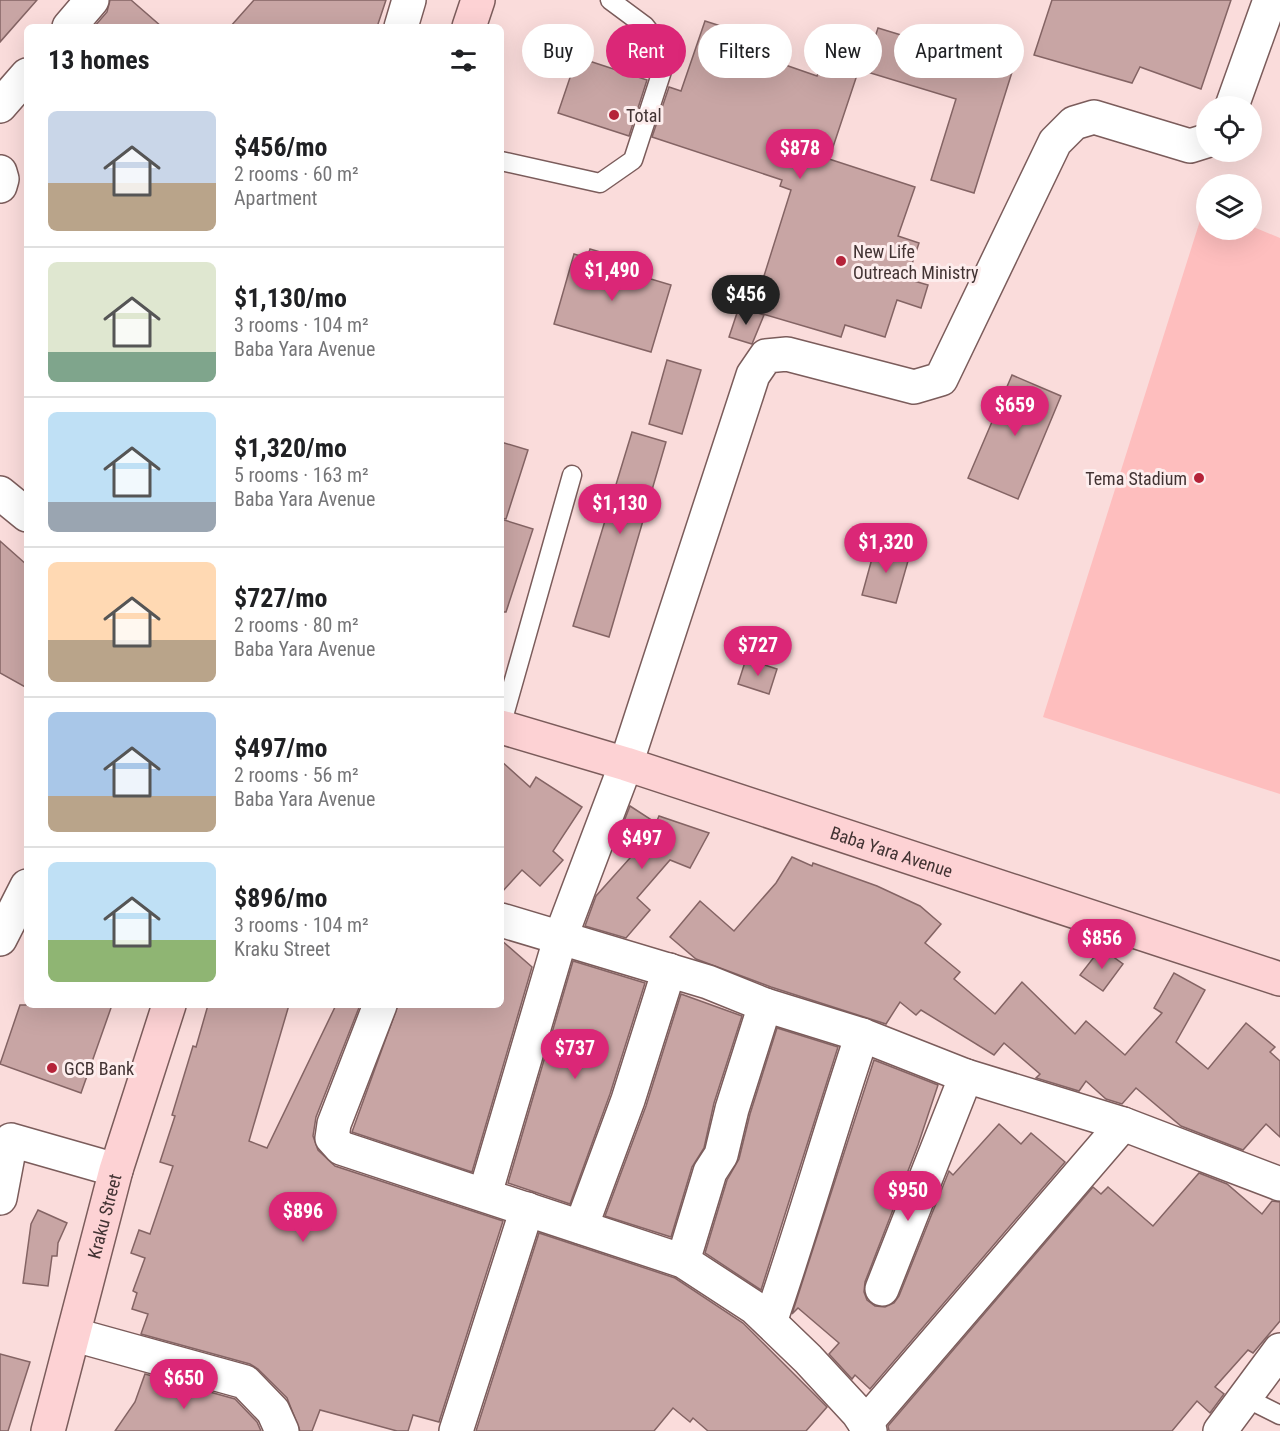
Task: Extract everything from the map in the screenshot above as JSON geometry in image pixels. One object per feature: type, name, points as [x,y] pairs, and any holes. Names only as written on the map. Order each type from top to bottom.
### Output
[{"type":"main road","points":[[470,24],[478,0]]},
{"type":"main road","name":"Baba Yara Avenue","points":[[504,727],[626,764],[1280,979]]},
{"type":"main road","name":"Kraku Street","points":[[48,1431],[75,1335],[116,1170],[169,1008]]},
{"type":"street","points":[[72,24],[92,0]]},
{"type":"street","points":[[402,24],[409,0]]},
{"type":"street","points":[[1236,96],[1270,0]]},
{"type":"street","points":[[0,106],[24,78]]},
{"type":"street","points":[[485,1194],[561,936],[626,764],[753,375],[766,356],[787,354],[914,387],[941,379],[1055,142],[1074,123],[1094,117],[1190,146],[1196,144]]},
{"type":"street","points":[[0,172],[0,186]]},
{"type":"street","points":[[0,493],[24,513]]},
{"type":"street","points":[[0,939],[24,892]]},
{"type":"street","points":[[504,921],[669,970],[765,1005],[862,1035],[966,1076],[1123,1124],[1280,1184]]},
{"type":"street","points":[[581,1227],[628,1100],[669,970]]},
{"type":"street","points":[[683,1261],[707,1182],[721,1155],[732,1109],[765,1005]]},
{"type":"street","points":[[379,1008],[334,1124],[332,1138],[341,1148],[683,1261],[755,1308],[808,1359],[868,1427],[1123,1124]]},
{"type":"street","points":[[770,1322],[809,1209],[837,1108],[862,1035]]},
{"type":"street","points":[[882,1289],[966,1076]]},
{"type":"street","points":[[0,1198],[6,1141],[116,1170]]},
{"type":"street","points":[[456,1431],[527,1209]]},
{"type":"street","points":[[75,1335],[245,1382],[273,1411],[282,1431]]},
{"type":"street","points":[[1220,1431],[1280,1350]]},
{"type":"lane","points":[[504,162],[600,183],[633,160],[664,65],[660,45],[645,26],[610,0]]},
{"type":"lane","points":[[504,715],[572,475]]},
{"type":"lane","points":[[1246,1398],[1280,1414]]},
{"type":"shaded area","name":"Tema Stadium","points":[[1262,231],[1280,238],[1280,794],[1043,717],[1196,233],[1196,240],[1262,240]]},
{"type":"building","points":[[0,0],[37,0],[0,42]]},
{"type":"building","points":[[110,0],[131,0],[159,24],[97,24],[107,12]]},
{"type":"building","points":[[254,0],[386,0],[378,24],[233,24]]},
{"type":"building","points":[[1052,0],[1231,0],[1201,89],[1140,67],[1132,83],[1034,55]]},
{"type":"building","points":[[882,29],[894,33],[894,78],[1010,78],[974,193],[931,180],[956,99],[882,76]]},
{"type":"building","points":[[698,41],[698,78],[792,78],[792,67],[804,71],[804,78],[856,78],[829,159],[915,187],[898,236],[919,243],[907,279],[928,285],[921,308],[897,300],[885,337],[845,325],[841,337],[753,311],[791,190],[780,186],[782,180],[652,137],[669,87],[681,91]]},
{"type":"building","points":[[594,63],[606,67],[606,78],[647,80],[629,136],[558,113],[570,78],[594,78]]},
{"type":"building","points":[[590,249],[617,257],[614,268],[671,285],[651,352],[554,324],[574,254],[587,258]]},
{"type":"building","points":[[739,307],[764,315],[752,344],[729,337]]},
{"type":"building","points":[[667,360],[701,370],[682,434],[649,424]]},
{"type":"building","points":[[1012,375],[1061,396],[1018,499],[968,478]]},
{"type":"building","points":[[632,432],[666,442],[609,637],[573,626]]},
{"type":"building","points":[[504,443],[528,450],[506,519],[504,519]]},
{"type":"building","points":[[504,520],[533,529],[506,612],[504,612]]},
{"type":"building","points":[[0,541],[24,562],[24,686],[0,673]]},
{"type":"building","points":[[876,544],[910,554],[896,603],[862,595]]},
{"type":"building","points":[[746,659],[777,669],[769,694],[738,684]]},
{"type":"building","points":[[504,764],[530,787],[536,777],[582,807],[553,851],[563,860],[540,886],[522,870],[504,890]]},
{"type":"building","points":[[630,806],[656,823],[659,816],[709,833],[690,868],[670,860],[637,898],[650,910],[626,938],[585,926],[596,896],[639,848],[619,834]]},
{"type":"building","points":[[792,857],[812,866],[813,863],[877,886],[920,906],[941,924],[925,943],[960,972],[954,979],[995,1014],[1022,982],[1075,1034],[1086,1021],[1125,1055],[1162,1013],[1154,1008],[1174,973],[1205,990],[1176,1042],[1208,1069],[1246,1023],[1275,1047],[1270,1052],[1280,1061],[1280,1137],[1266,1124],[1243,1150],[1181,1126],[1136,1088],[1122,1104],[1106,1099],[1086,1081],[1079,1091],[1036,1078],[1040,1074],[1004,1043],[994,1055],[921,1010],[916,1015],[900,1002],[886,1024],[771,987],[696,959],[670,937],[700,901],[734,931],[776,883]]},
{"type":"building","points":[[504,943],[532,967],[472,1172],[352,1132],[397,1008],[504,1008]]},
{"type":"building","points":[[1101,948],[1123,964],[1103,991],[1080,975]]},
{"type":"building","points":[[573,961],[645,983],[610,1094],[570,1204],[508,1183]]},
{"type":"building","points":[[681,994],[742,1016],[714,1103],[704,1148],[692,1167],[671,1237],[605,1216],[646,1106]]},
{"type":"building","points":[[20,1005],[24,1005],[24,1008],[111,1008],[81,1093],[0,1064]]},
{"type":"building","points":[[207,1008],[288,1008],[249,1141],[267,1148],[335,1008],[359,1008],[316,1117],[313,1136],[318,1150],[335,1166],[503,1221],[439,1422],[413,1415],[408,1431],[397,1431],[320,1410],[312,1431],[300,1431],[287,1398],[250,1364],[141,1334],[148,1314],[132,1309],[137,1293],[133,1291],[145,1258],[131,1253],[139,1230],[150,1234],[173,1166],[160,1162],[175,1116],[172,1115],[193,1046],[196,1047]]},
{"type":"building","points":[[777,1028],[838,1047],[761,1290],[705,1253],[727,1180],[739,1159],[750,1114]]},
{"type":"building","points":[[874,1060],[938,1085],[918,1145],[865,1282],[864,1292],[867,1300],[875,1306],[885,1307],[894,1303],[899,1296],[949,1171],[953,1175],[999,1124],[1021,1144],[1031,1133],[1065,1162],[870,1389],[855,1375],[852,1379],[829,1354],[839,1343],[798,1308],[792,1314]]},
{"type":"building","points":[[1199,1173],[1227,1184],[1262,1214],[1272,1201],[1280,1202],[1280,1321],[1253,1353],[1248,1350],[1215,1387],[1224,1394],[1210,1413],[1197,1401],[1172,1431],[889,1431],[888,1426],[1093,1187],[1101,1194],[1108,1187],[1153,1226]]},
{"type":"building","points":[[38,1210],[67,1223],[58,1243],[57,1256],[52,1256],[48,1286],[23,1283],[31,1224]]},
{"type":"building","points":[[539,1233],[675,1278],[743,1323],[827,1407],[806,1431],[708,1431],[693,1418],[690,1422],[673,1408],[654,1431],[476,1431]]},
{"type":"building","points":[[0,1354],[30,1362],[8,1431],[0,1431]]},
{"type":"building","points":[[145,1374],[235,1399],[257,1422],[261,1431],[115,1431],[135,1402]]},
{"type":"place","name":"Total","points":[[614,115]]},
{"type":"place","name":"New Life Outreach Ministry","points":[[841,261]]},
{"type":"place","name":"Tema Stadium","points":[[1199,478]]},
{"type":"place","name":"GCB Bank","points":[[52,1068]]}]
